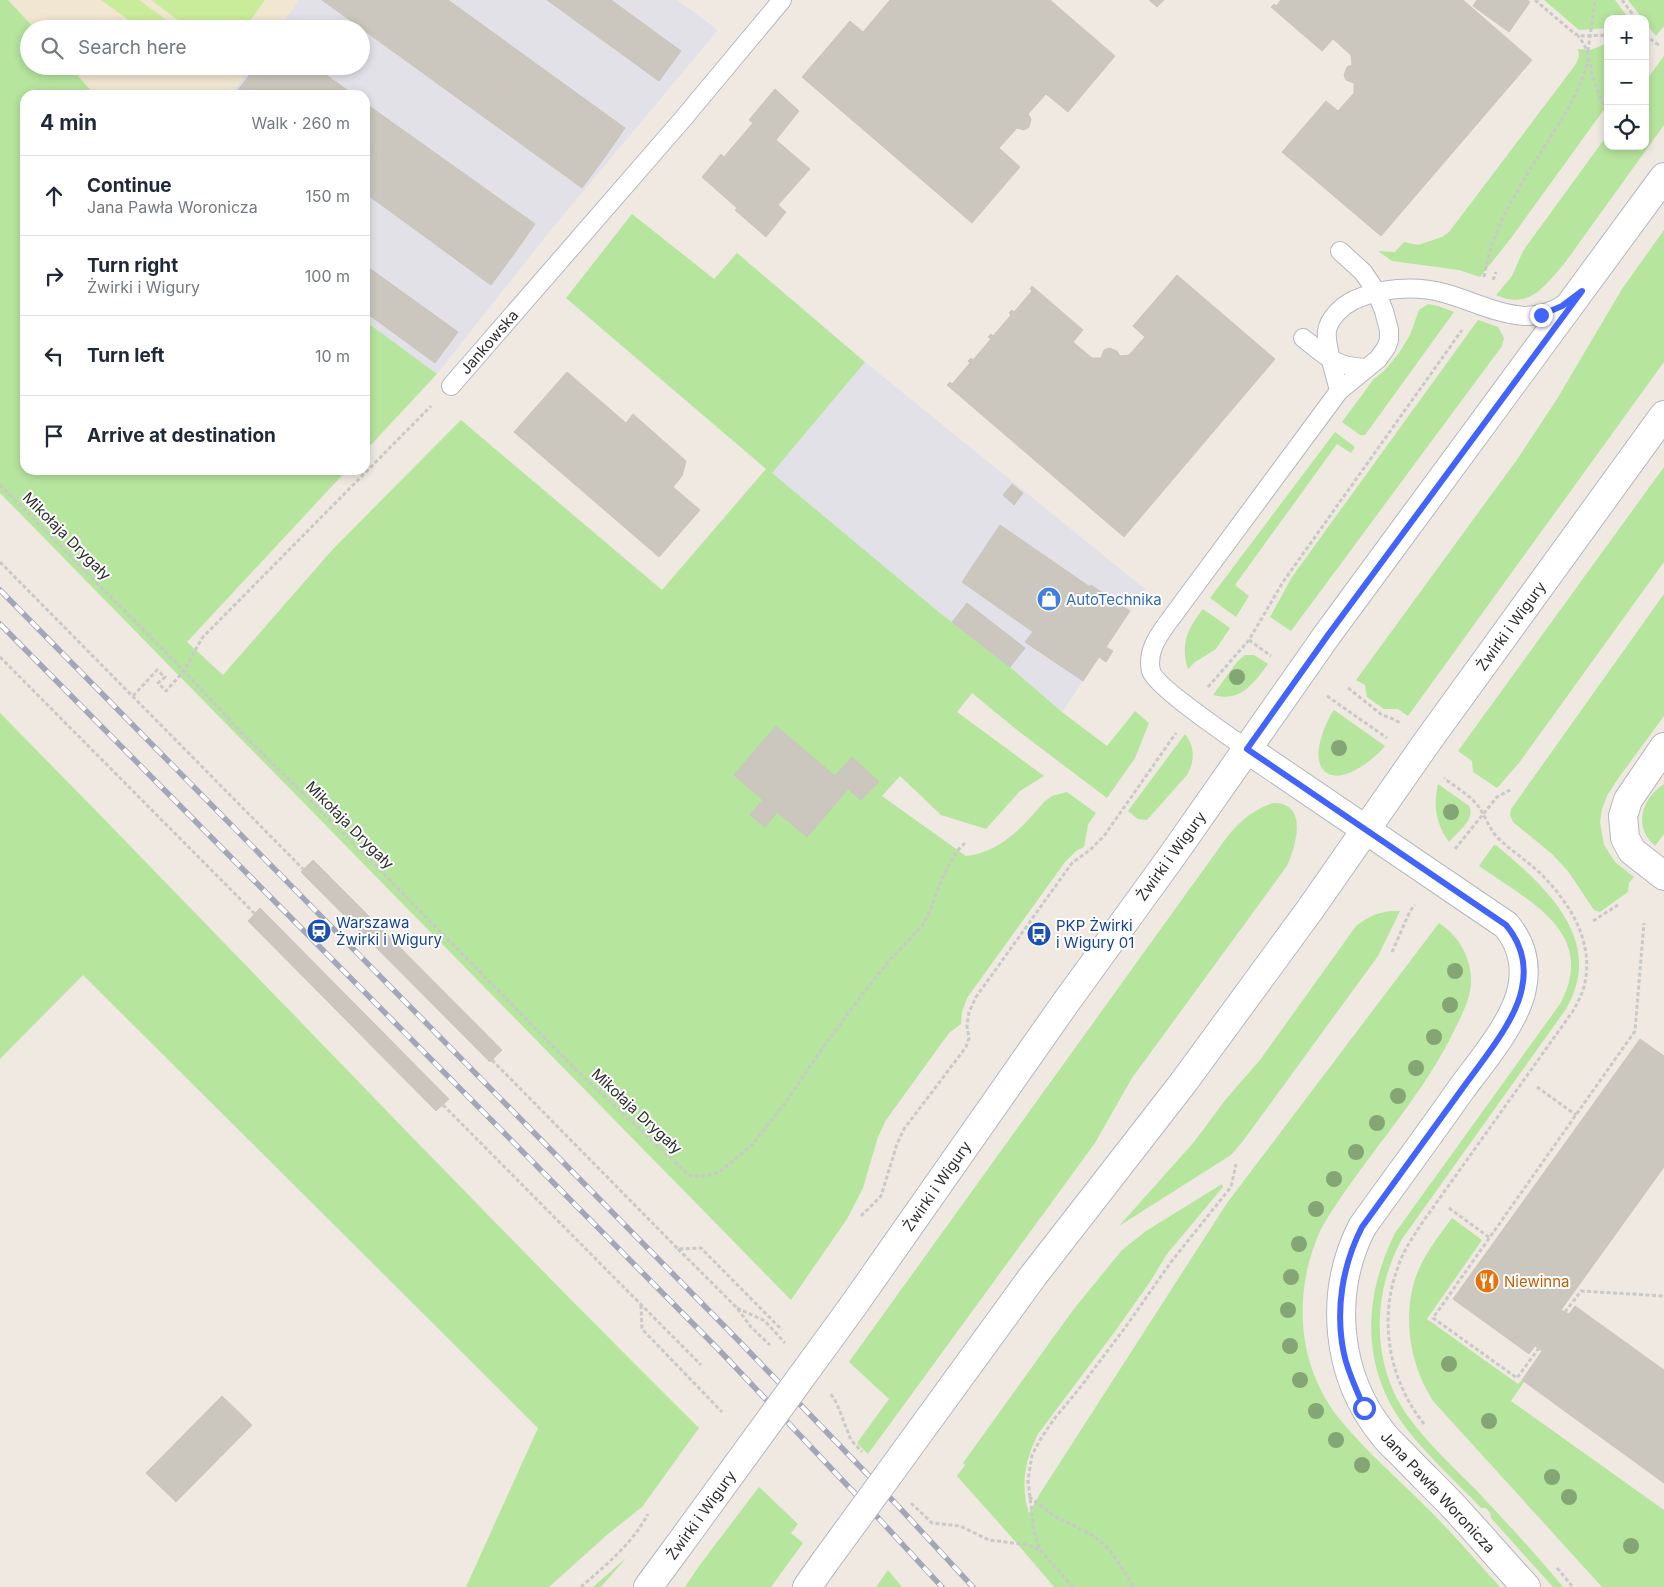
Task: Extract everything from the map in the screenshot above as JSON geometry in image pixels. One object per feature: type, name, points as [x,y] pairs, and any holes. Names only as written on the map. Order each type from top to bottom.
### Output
[{"type":"main road","name":"Żwirki i Wigury","points":[[648,1587],[853,1306],[1064,1005],[1328,635],[1664,177]]},
{"type":"main road","name":"Żwirki i Wigury","points":[[808,1587],[1033,1276],[1184,1082],[1664,415]]},
{"type":"main road","points":[[1664,747],[1628,800],[1623,816],[1625,838],[1632,851],[1664,876]]},
{"type":"main road","name":"Jana Pawła Woronicza","points":[[1247,749],[1506,925],[1521,949],[1524,966],[1522,988],[1517,1007],[1481,1062],[1362,1227],[1352,1246],[1341,1290],[1341,1322],[1344,1354],[1352,1381],[1364,1408],[1383,1435],[1454,1508],[1526,1587]]},
{"type":"lane","name":"Jankowska","points":[[451,386],[682,120],[782,0]]},
{"type":"lane","points":[[1247,749],[1192,709],[1161,683],[1152,674],[1150,653],[1166,624],[1339,391],[1367,368],[1386,348],[1389,340],[1388,322],[1376,292],[1363,272],[1340,251]]},
{"type":"lane","points":[[1339,391],[1327,330],[1333,318],[1343,306],[1376,292],[1412,289],[1443,292],[1510,314],[1526,316],[1541,315],[1562,306],[1582,291]]},
{"type":"lane","points":[[1303,338],[1332,362],[1349,367],[1367,368]]},
{"type":"path","points":[[1535,0],[1578,36],[1586,46],[1596,85],[1604,106]]},
{"type":"path","points":[[1483,282],[1490,250],[1504,216],[1570,106],[1587,66],[1595,0]]},
{"type":"path","points":[[1622,0],[1633,15]]},
{"type":"path","points":[[1578,36],[1604,35]]},
{"type":"path","points":[[1649,38],[1660,46]]},
{"type":"path","points":[[1205,690],[1250,640],[1283,582],[1466,325]]},
{"type":"path","name":"Jankowska","points":[[370,468],[451,386]]},
{"type":"path","name":"Jankowska","points":[[132,696],[158,670],[164,677],[158,683],[166,691],[184,671],[202,638],[363,475]]},
{"type":"path","name":"Mikołaja Drygały","points":[[0,485],[184,671],[241,732],[378,868],[578,1072],[690,1176],[718,1173],[745,1151],[762,1132],[785,1103],[861,996],[888,962],[922,926],[928,916],[949,863],[965,843]]},
{"type":"path","points":[[0,562],[303,869]]},
{"type":"path","points":[[1250,640],[1275,658]]},
{"type":"path","points":[[0,657],[254,914]]},
{"type":"path","points":[[1348,688],[1382,715],[1403,725]]},
{"type":"path","points":[[1338,704],[1391,740]]},
{"type":"path","points":[[861,1216],[881,1196],[897,1144],[904,1129],[966,1047],[969,1038],[969,1012],[982,988],[1072,864],[1104,836],[1179,727]]},
{"type":"path","points":[[1429,1431],[1405,1395],[1390,1350],[1388,1304],[1398,1266],[1406,1248],[1422,1223],[1573,1011],[1582,994],[1586,976],[1586,952],[1581,933],[1572,913],[1546,879],[1496,836],[1474,801],[1438,774]]},
{"type":"path","points":[[1455,848],[1497,797],[1510,790]]},
{"type":"path","points":[[1592,921],[1618,905]]},
{"type":"path","points":[[1392,952],[1410,911]]},
{"type":"path","points":[[1539,1348],[1517,1378],[1433,1318],[1635,1031],[1644,923]]},
{"type":"path","points":[[492,1060],[737,1308],[751,1327],[770,1345]]},
{"type":"path","points":[[1537,1087],[1576,1115]]},
{"type":"path","points":[[443,1104],[701,1365]]},
{"type":"path","points":[[1073,1587],[1040,1550],[1034,1532],[1029,1496],[1029,1467],[1032,1455],[1040,1440],[1127,1325],[1171,1262],[1231,1187],[1236,1164]]},
{"type":"path","points":[[1449,1208],[1490,1238]]},
{"type":"path","points":[[678,1249],[701,1248],[782,1330]]},
{"type":"path","points":[[1565,1312],[1581,1291],[1664,1296]]},
{"type":"path","points":[[641,1305],[642,1329],[722,1412]]},
{"type":"path","points":[[1029,1496],[1056,1517],[1089,1533],[1100,1541],[1110,1550],[1134,1587]]},
{"type":"path","points":[[581,1587],[627,1546],[648,1514]]},
{"type":"path","points":[[1550,1561],[1573,1587]]},
{"type":"shaded area","points":[[8,0],[299,0],[285,20],[27,20]]},
{"type":"shaded area","points":[[299,0],[677,0],[718,30],[550,231],[437,374],[370,325],[370,90],[234,90],[245,75],[370,75],[370,20],[285,20]]},
{"type":"shaded area","points":[[77,75],[245,75],[234,90],[91,90]]},
{"type":"shaded area","points":[[865,362],[1145,589],[1107,647],[1113,651],[1106,662],[1099,657],[1062,712],[1010,667],[940,613],[771,473]]},
{"type":"green space","points":[[0,0],[8,0],[27,20],[20,20],[20,75],[77,75],[91,90],[20,90],[20,475],[342,475],[187,642],[223,675],[333,549],[461,420],[662,590],[766,469],[566,298],[632,214],[714,279],[737,253],[865,362],[772,473],[940,613],[1107,746],[1135,711],[1149,723],[1135,758],[1107,798],[1017,730],[972,693],[957,712],[1044,776],[1020,791],[986,829],[941,815],[900,776],[882,796],[966,856],[979,854],[1001,843],[1020,828],[1052,796],[1067,792],[1096,813],[1088,825],[1084,847],[1076,851],[1065,862],[967,998],[962,1012],[961,1024],[949,1033],[886,1120],[878,1137],[863,1188],[847,1219],[791,1300],[0,493]]},
{"type":"green space","points":[[101,0],[139,0],[167,20],[129,20]]},
{"type":"green space","points":[[151,0],[265,0],[251,20],[178,20]]},
{"type":"green space","points":[[1544,0],[1615,0],[1626,15],[1604,15],[1604,28],[1579,30]]},
{"type":"green space","points":[[1628,0],[1664,0],[1664,26],[1656,36],[1649,27],[1649,15],[1640,15]]},
{"type":"green space","points":[[1604,45],[1604,110],[1511,238],[1480,277],[1459,270],[1392,261],[1378,251],[1395,252],[1404,242],[1418,245],[1442,237],[1449,232],[1576,64],[1579,56],[1578,49],[1590,50]]},
{"type":"green space","points":[[1664,56],[1664,125],[1649,146],[1649,105],[1649,77]]},
{"type":"green space","points":[[1604,140],[1604,150],[1646,150],[1550,281],[1535,294],[1527,298],[1518,300],[1496,295],[1512,276],[1523,251]]},
{"type":"green space","points":[[1664,230],[1664,362],[1408,716],[1398,709],[1384,709],[1367,697],[1365,685],[1356,680],[1516,461],[1557,399],[1622,289]]},
{"type":"green space","points":[[1428,304],[1454,312],[1365,435],[1360,435],[1342,422],[1373,380],[1385,370],[1399,353],[1410,335],[1419,310]]},
{"type":"green space","points":[[1478,320],[1498,327],[1504,338],[1502,346],[1291,631],[1270,617],[1292,577]]},
{"type":"green space","points":[[370,325],[437,374],[370,446]]},
{"type":"green space","points":[[1335,432],[1355,447],[1351,453],[1337,444],[1235,585],[1249,596],[1236,617],[1210,598]]},
{"type":"green space","points":[[1664,467],[1664,562],[1519,763],[1497,788],[1473,772],[1472,761],[1458,751]]},
{"type":"green space","points":[[1664,594],[1664,716],[1607,796],[1600,822],[1604,845],[1615,862],[1634,877],[1629,883],[1628,892],[1600,912],[1594,910],[1568,871],[1552,854],[1513,822],[1510,815],[1511,809]]},
{"type":"green space","points":[[1203,609],[1230,628],[1216,649],[1195,662],[1188,669],[1185,644],[1193,623]]},
{"type":"green space","points":[[1245,655],[1254,655],[1268,664],[1252,684],[1239,694],[1223,697],[1213,695],[1237,662]]},
{"type":"green space","points":[[1334,710],[1385,746],[1361,767],[1338,776],[1324,771],[1320,764],[1319,755],[1322,735]]},
{"type":"green space","points":[[0,713],[699,1428],[642,1507],[608,1534],[549,1587],[466,1587],[538,1428],[83,975],[0,1059]]},
{"type":"green space","points":[[1185,734],[1191,744],[1193,754],[1187,775],[1147,820],[1138,819],[1128,811]]},
{"type":"green space","points":[[1438,784],[1469,806],[1470,811],[1468,821],[1449,842],[1438,822],[1436,800]]},
{"type":"green space","points":[[1664,784],[1664,834],[1655,846],[1644,830],[1643,814],[1645,805],[1650,797]]},
{"type":"green space","points":[[1273,803],[1284,805],[1292,810],[1296,817],[1297,827],[1294,848],[1287,866],[1132,1078],[1095,1143],[868,1454],[857,1443],[889,1399],[849,1362],[1227,837],[1247,817]]},
{"type":"green space","points":[[1494,845],[1534,879],[1551,897],[1565,917],[1575,938],[1579,960],[1577,984],[1566,1009],[1402,1239],[1392,1260],[1385,1282],[1380,1328],[1382,1351],[1395,1395],[1407,1415],[1440,1454],[1510,1526],[1563,1587],[1553,1587],[1491,1518],[1486,1508],[1481,1508],[1405,1427],[1385,1393],[1372,1347],[1373,1301],[1385,1255],[1395,1233],[1560,1004],[1570,979],[1571,957],[1564,938],[1552,921],[1536,906],[1479,866]]},
{"type":"green space","points":[[1400,911],[1378,956],[1231,1155],[1119,1226],[1194,1142],[1226,1099],[1260,1060],[1356,926],[1376,914]]},
{"type":"green space","points":[[1439,923],[1454,936],[1465,952],[1471,981],[1467,1003],[1451,1037],[1421,1087],[1336,1204],[1321,1229],[1312,1253],[1306,1278],[1303,1328],[1307,1353],[1315,1378],[1342,1422],[1444,1525],[1500,1587],[1054,1587],[957,1476],[965,1465],[963,1463],[1073,1310],[1122,1250],[1146,1231],[1222,1184],[1223,1187],[1167,1254],[1116,1330],[1038,1434],[1030,1453],[1025,1473],[1026,1503],[1029,1513],[1227,1203]]},
{"type":"green space","points":[[1452,1218],[1482,1240],[1427,1319],[1518,1384],[1522,1380],[1524,1382],[1511,1401],[1664,1510],[1664,1587],[1602,1587],[1433,1401],[1428,1393],[1416,1365],[1413,1352],[1410,1338],[1409,1310],[1414,1282],[1422,1262]]},
{"type":"green space","points":[[759,1487],[798,1524],[791,1533],[803,1543],[771,1587],[685,1587],[699,1566]]},
{"type":"green space","points":[[626,1558],[601,1587],[593,1587]]},
{"type":"green space","points":[[888,1570],[902,1587],[876,1587]]},
{"type":"building","points":[[322,0],[386,0],[605,157],[582,188],[370,35],[370,20],[350,20]]},
{"type":"building","points":[[386,0],[448,0],[625,128],[605,157]]},
{"type":"building","points":[[547,0],[611,0],[681,51],[659,81]]},
{"type":"building","points":[[890,0],[1050,0],[1115,56],[1068,112],[1046,94],[1028,114],[1031,119],[1029,127],[1024,130],[1017,128],[999,148],[1020,167],[972,223],[802,77],[850,21],[863,32]]},
{"type":"building","points":[[1149,0],[1164,0],[1157,7]]},
{"type":"building","points":[[1281,0],[1463,0],[1532,60],[1381,236],[1282,152],[1326,101],[1338,111],[1354,93],[1354,83],[1346,80],[1344,75],[1347,67],[1352,65],[1351,55],[1333,39],[1322,51],[1271,7],[1274,4],[1276,6]]},
{"type":"building","points":[[1477,0],[1527,0],[1530,2],[1509,32],[1473,6]]},
{"type":"building","points":[[250,75],[265,75],[285,90],[238,90]]},
{"type":"building","points":[[265,75],[326,75],[347,90],[285,90]]},
{"type":"building","points":[[775,89],[799,111],[776,140],[810,169],[778,205],[786,212],[766,237],[735,210],[737,208],[702,177],[721,154],[724,157],[753,123],[749,120]]},
{"type":"building","points":[[370,107],[535,224],[514,254],[370,151]]},
{"type":"building","points":[[370,151],[514,254],[491,285],[370,197]]},
{"type":"building","points":[[370,269],[458,332],[435,363],[370,316]]},
{"type":"building","points":[[1177,275],[1275,359],[1124,537],[947,385],[950,382],[952,384],[970,363],[968,361],[971,358],[973,360],[991,339],[988,337],[991,334],[993,336],[1011,315],[1009,313],[1012,310],[1014,312],[1032,291],[1030,289],[1032,286],[1083,330],[1073,342],[1092,358],[1101,358],[1104,350],[1109,348],[1117,351],[1120,356],[1129,355],[1145,337],[1133,326]]},
{"type":"building","points":[[567,372],[626,423],[633,414],[686,461],[682,476],[673,487],[700,510],[659,557],[514,432]]},
{"type":"building","points":[[1012,484],[1023,493],[1014,505],[1003,495]]},
{"type":"building","name":"AutoTechnika","points":[[1000,525],[1090,587],[1091,585],[1130,611],[1106,647],[1113,651],[1106,662],[1099,657],[1083,681],[1025,642],[1033,632],[962,582]]},
{"type":"building","points":[[967,603],[1025,648],[1010,667],[952,622]]},
{"type":"building","points":[[776,726],[835,776],[852,757],[879,782],[861,800],[848,789],[807,837],[777,812],[765,827],[750,815],[763,800],[734,775]]},
{"type":"building","points":[[313,860],[502,1050],[490,1062],[301,872]]},
{"type":"building","points":[[260,908],[449,1099],[436,1111],[248,921]]},
{"type":"building","points":[[1640,1039],[1664,1056],[1664,1167],[1561,1310],[1569,1314],[1575,1306],[1664,1370],[1664,1483],[1522,1380],[1542,1351],[1535,1346],[1529,1354],[1453,1299]]},
{"type":"building","points":[[222,1396],[252,1425],[176,1502],[146,1473]]},
{"type":"railway","points":[[0,590],[736,1338],[973,1587]]},
{"type":"railway","points":[[0,624],[720,1351],[942,1587]]},
{"type":"place","name":"AutoTechnika","points":[[1049,599]]},
{"type":"place","name":"Warszawa Żwirki i Wigury","points":[[319,931]]},
{"type":"place","name":"PKP Żwirki i Wigury 01","points":[[1039,934]]},
{"type":"place","name":"Niewinna","points":[[1487,1281]]},
{"type":"route","points":[[1364,1408],[1352,1381],[1344,1354],[1341,1322],[1341,1290],[1352,1246],[1362,1227],[1481,1062],[1517,1007],[1522,988],[1524,966],[1521,949],[1506,925],[1247,749],[1328,635],[1582,291],[1562,306],[1541,315]]}]
